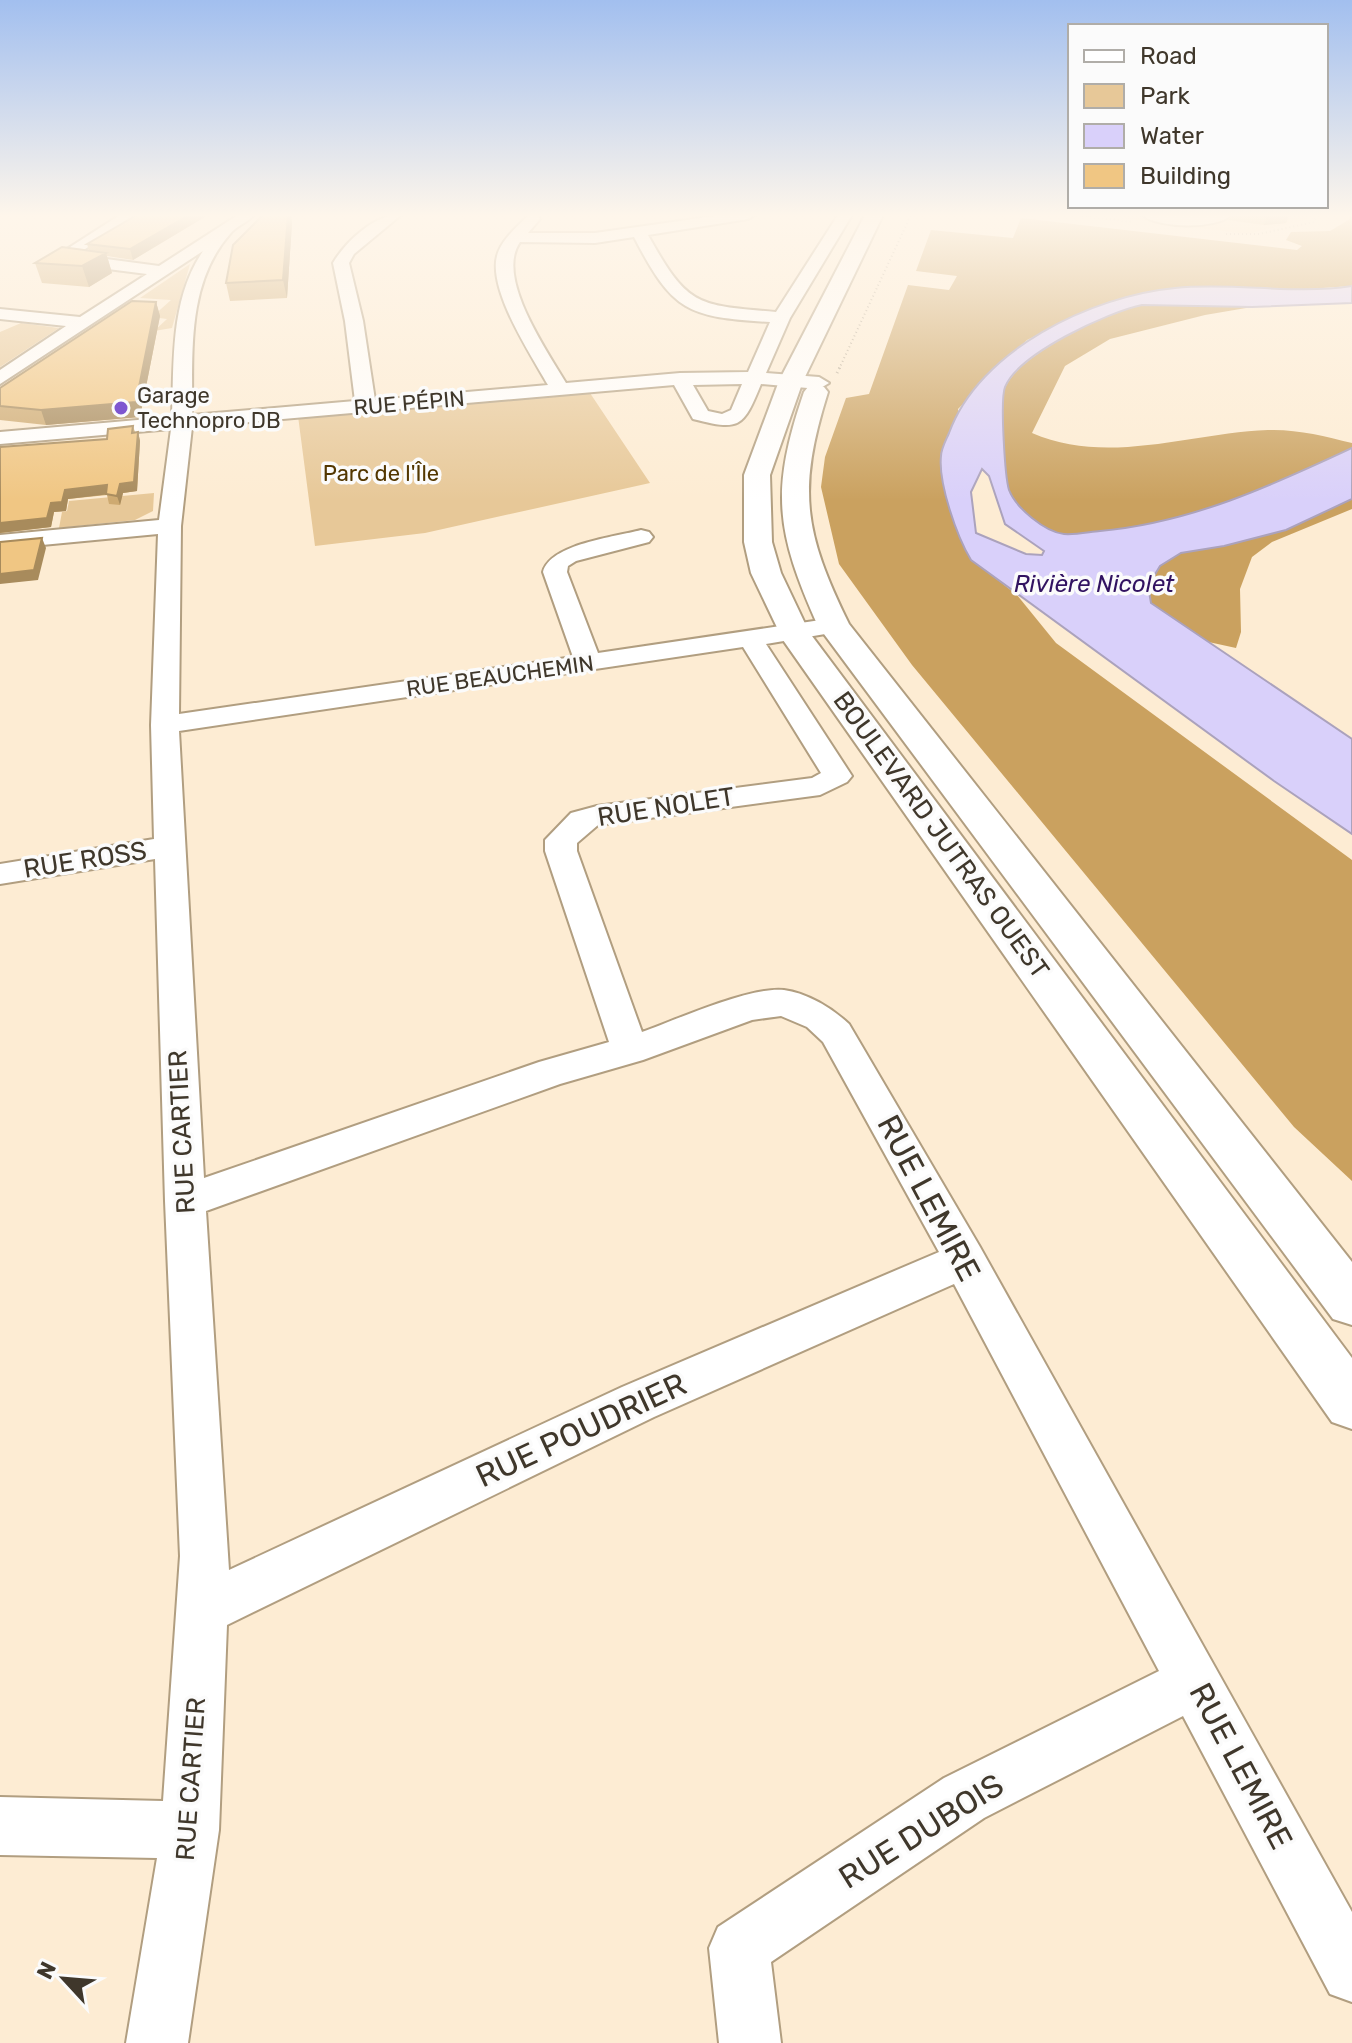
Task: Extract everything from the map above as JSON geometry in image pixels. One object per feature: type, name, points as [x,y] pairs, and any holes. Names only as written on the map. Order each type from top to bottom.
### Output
[{"type":"main road","name":"BOULEVARD JUTRAS OUEST","points":[[829,310],[796,453],[793,501],[804,561],[834,626],[1352,1302]]},
{"type":"main road","name":"BOULEVARD JUTRAS OUEST","points":[[850,310],[815,381],[765,446],[755,498],[758,542],[766,573],[794,633],[1352,1403]]},
{"type":"street","points":[[0,378],[121,310]]},
{"type":"street","name":"RUE CARTIER","points":[[157,2043],[190,1830],[205,1556],[185,1201],[165,725],[170,526],[182,423],[186,310]]},
{"type":"street","points":[[352,310],[366,407]]},
{"type":"street","points":[[521,310],[560,389]]},
{"type":"street","points":[[716,310],[781,318]]},
{"type":"street","points":[[680,379],[700,415],[725,421],[739,413],[786,310]]},
{"type":"street","points":[[7,318],[86,331]]},
{"type":"street","name":"RUE PÉPIN","points":[[0,438],[680,379],[815,381]]},
{"type":"street","points":[[0,542],[170,526]]},
{"type":"street","points":[[589,663],[555,572],[557,563],[568,556],[641,537]]},
{"type":"street","name":"RUE BEAUCHEMIN","points":[[165,725],[834,626]]},
{"type":"street","name":"RUE NOLET","points":[[630,1050],[561,851],[561,840],[582,820],[694,801],[820,786],[837,776],[751,640]]},
{"type":"street","name":"RUE ROSS","points":[[0,874],[170,846]]},
{"type":"street","name":"RUE LEMIRE","points":[[185,1201],[552,1072],[630,1050],[765,1004],[784,1003],[820,1018],[836,1033],[864,1078],[1352,1972]]},
{"type":"street","name":"RUE POUDRIER","points":[[202,1610],[638,1402],[965,1260]]},
{"type":"street","name":"RUE DUBOIS","points":[[750,2043],[739,1948],[964,1798],[1195,1682]]},
{"type":"street","points":[[0,1826],[190,1830]]},
{"type":"path","points":[[815,381],[856,310]]},
{"type":"green space","points":[[159,310],[177,310],[172,328],[154,331],[167,319],[152,317]]},
{"type":"green space","points":[[21,323],[59,328],[0,367],[0,332]]},
{"type":"green space","name":"Parc de l'Île","points":[[588,390],[650,483],[425,533],[315,546],[298,416]]},
{"type":"green space","points":[[154,493],[153,511],[135,520],[59,528],[62,512],[67,511],[69,501]]},
{"type":"shaded area","points":[[899,310],[1089,310],[1027,340],[958,409],[972,560],[1017,595],[1056,643],[1352,860],[1352,1181],[1294,1127],[912,665],[839,564],[821,487],[825,457],[846,398],[869,394]]},
{"type":"shaded area","points":[[1123,310],[1232,310],[1110,339],[1065,366],[1032,433],[1090,447],[1119,447],[1279,430],[1342,440],[1352,443],[1352,448],[1229,501],[1166,520],[1073,534],[1056,532],[1040,524],[1024,511],[1009,490],[1004,439],[1005,388],[1013,375],[1045,349]]},
{"type":"shaded area","points":[[1352,499],[1352,509],[1272,542],[1252,557],[1240,589],[1241,632],[1236,648],[1204,641],[1151,603],[1148,586],[1160,566],[1181,553],[1286,530]]},
{"type":"water","name":"Rivière Nicolet","points":[[1088,310],[1123,310],[1066,336],[1027,361],[1005,387],[1003,407],[1009,490],[1024,511],[1056,532],[1068,534],[1133,527],[1198,511],[1260,489],[1352,448],[1352,499],[1286,530],[1181,553],[1160,566],[1148,586],[1151,603],[1352,739],[1352,834],[1274,781],[971,560],[960,538],[942,480],[942,450],[949,433],[964,403],[985,376],[1042,332]],"holes":[[[982,469],[989,476],[1005,524],[1044,551],[1042,555],[1026,554],[976,533],[971,492]]]},
{"type":"building","points":[[118,310],[154,310],[136,402],[41,410],[0,406],[0,388]]},
{"type":"building","points":[[133,426],[132,433],[138,432],[134,482],[120,484],[117,496],[106,494],[107,485],[65,490],[62,502],[51,503],[47,518],[0,523],[0,447],[107,439],[108,429]]},
{"type":"building","points":[[42,538],[34,570],[0,574],[0,542]]},
{"type":"place","name":"Garage Technopro DB","points":[[121,408]]}]
